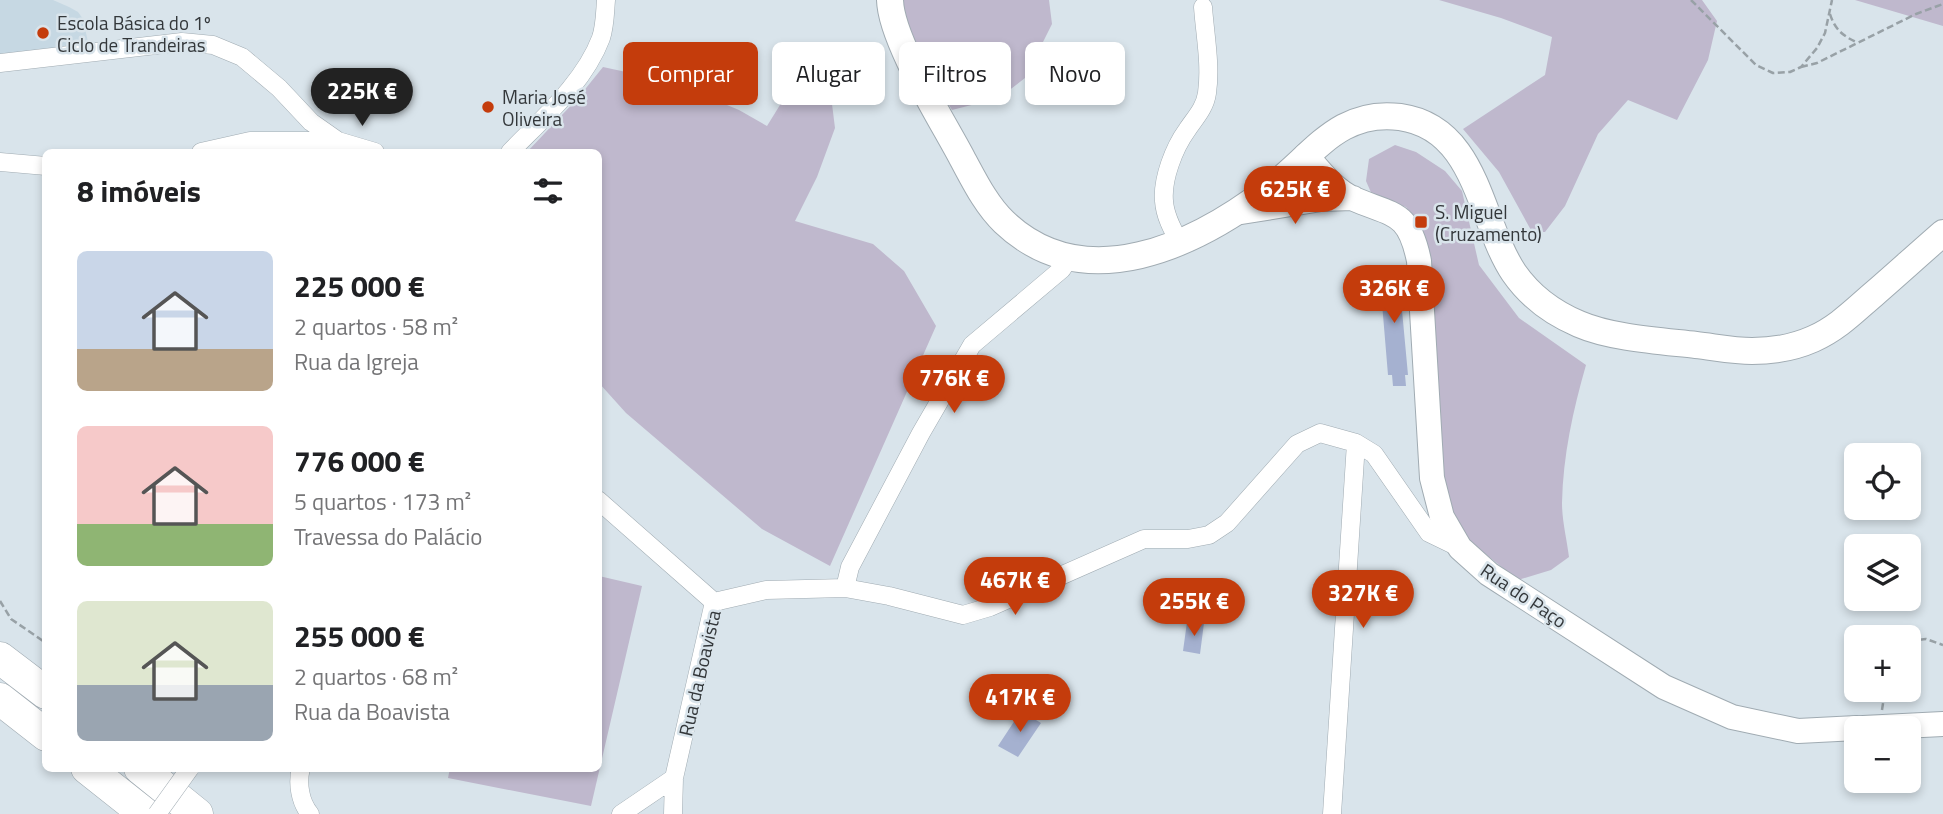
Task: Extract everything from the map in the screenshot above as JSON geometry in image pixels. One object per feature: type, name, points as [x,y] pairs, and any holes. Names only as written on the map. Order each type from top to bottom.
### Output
[{"type":"highway","points":[[0,657],[42,691]]},
{"type":"highway","points":[[0,699],[42,732]]},
{"type":"highway","points":[[92,772],[145,814]]},
{"type":"highway","points":[[145,772],[197,814]]},
{"type":"main road","points":[[890,0],[899,39],[978,189],[1003,222],[1035,245],[1069,258],[1119,261],[1151,254],[1220,223],[1271,188],[1329,135],[1349,123],[1368,117],[1401,117],[1426,126],[1445,138],[1466,162],[1499,245],[1514,273],[1548,308],[1582,326],[1636,338],[1752,351],[1787,348],[1837,327],[1943,233]]},
{"type":"street","points":[[513,149],[560,101],[584,70],[601,36],[606,0]]},
{"type":"street","points":[[1179,242],[1168,221],[1164,201],[1166,182],[1175,152],[1202,109],[1207,94],[1203,7]]},
{"type":"street","points":[[0,63],[182,42],[213,46],[242,57],[279,88],[311,122],[338,141]]},
{"type":"street","points":[[214,149],[250,141],[338,141],[365,149]]},
{"type":"street","points":[[0,162],[42,166]]},
{"type":"street","points":[[1300,162],[1303,183],[1321,198]]},
{"type":"street","name":"Rua do Paço","points":[[1300,162],[1353,198],[1378,206],[1399,217],[1414,239],[1419,261],[1432,478],[1442,517],[1460,548],[1489,574],[1664,687],[1732,717],[1798,731],[1844,729]]},
{"type":"street","points":[[1235,213],[1321,198],[1353,198]]},
{"type":"street","points":[[845,588],[850,567],[921,433],[972,345],[1062,270],[1069,258]]},
{"type":"street","name":"Rua da Boavista","points":[[673,814],[674,778],[714,602],[766,590],[845,588],[963,615],[990,607],[1144,539],[1188,540],[1209,535],[1227,523],[1297,444],[1320,433],[1356,443],[1374,454],[1429,533],[1460,548]]},
{"type":"street","points":[[1332,814],[1356,443]]},
{"type":"street","points":[[602,504],[714,602]]},
{"type":"street","points":[[1921,725],[1943,724]]},
{"type":"street","points":[[157,814],[187,772]]},
{"type":"street","points":[[300,772],[298,780],[306,809],[310,814]]},
{"type":"street","points":[[621,814],[674,778]]},
{"type":"path","points":[[1691,0],[1756,65],[1773,73],[1790,72],[1817,63],[1916,14],[1943,4]]},
{"type":"path","points":[[1801,67],[1817,48],[1825,33],[1832,0]]},
{"type":"path","points":[[1829,13],[1834,28],[1858,43]]},
{"type":"path","points":[[0,601],[11,619],[42,640]]},
{"type":"path","points":[[1921,640],[1943,645]]},
{"type":"shaded area","name":"Escola Básica do 1º Ciclo de Trandeiras","points":[[0,0],[53,0],[69,7],[83,19],[89,47],[0,57]]},
{"type":"shaded area","points":[[901,0],[1049,0],[1052,24],[1043,42],[1025,42],[1025,78],[1011,89],[1011,42],[911,42]]},
{"type":"shaded area","points":[[1439,0],[1702,0],[1717,21],[1708,60],[1677,120],[1628,100],[1598,134],[1565,206],[1545,232],[1532,232],[1499,172],[1463,129],[1545,75],[1552,37],[1501,18]]},
{"type":"shaded area","points":[[1855,0],[1943,0],[1943,26]]},
{"type":"shaded area","points":[[603,67],[623,71],[623,105],[727,105],[767,126],[780,105],[832,105],[835,128],[817,177],[795,221],[873,244],[904,271],[936,326],[830,566],[762,529],[626,413],[602,386],[602,149],[530,149]]},
{"type":"shaded area","points":[[949,105],[972,105],[952,110]]},
{"type":"shaded area","points":[[1395,145],[1416,152],[1445,171],[1462,191],[1479,265],[1519,318],[1586,365],[1569,433],[1564,468],[1562,503],[1569,557],[1551,570],[1518,580],[1468,540],[1445,502],[1426,239],[1406,207],[1373,197],[1366,181],[1369,159]]},
{"type":"shaded area","points":[[602,577],[642,586],[602,759]]},
{"type":"shaded area","points":[[449,772],[599,772],[591,806],[448,778]]},
{"type":"building","points":[[1379,267],[1398,267],[1408,375],[1405,375],[1406,386],[1393,386],[1392,375],[1388,375]]},
{"type":"building","points":[[1187,622],[1204,623],[1200,654],[1183,651]]},
{"type":"building","points":[[1021,711],[1041,723],[1018,757],[998,746]]},
{"type":"place","name":"Escola Básica do 1º Ciclo de Trandeiras","points":[[43,33]]},
{"type":"place","name":"Maria José Oliveira","points":[[488,107]]},
{"type":"place","name":"S. Miguel (Cruzamento)","points":[[1421,222]]}]
